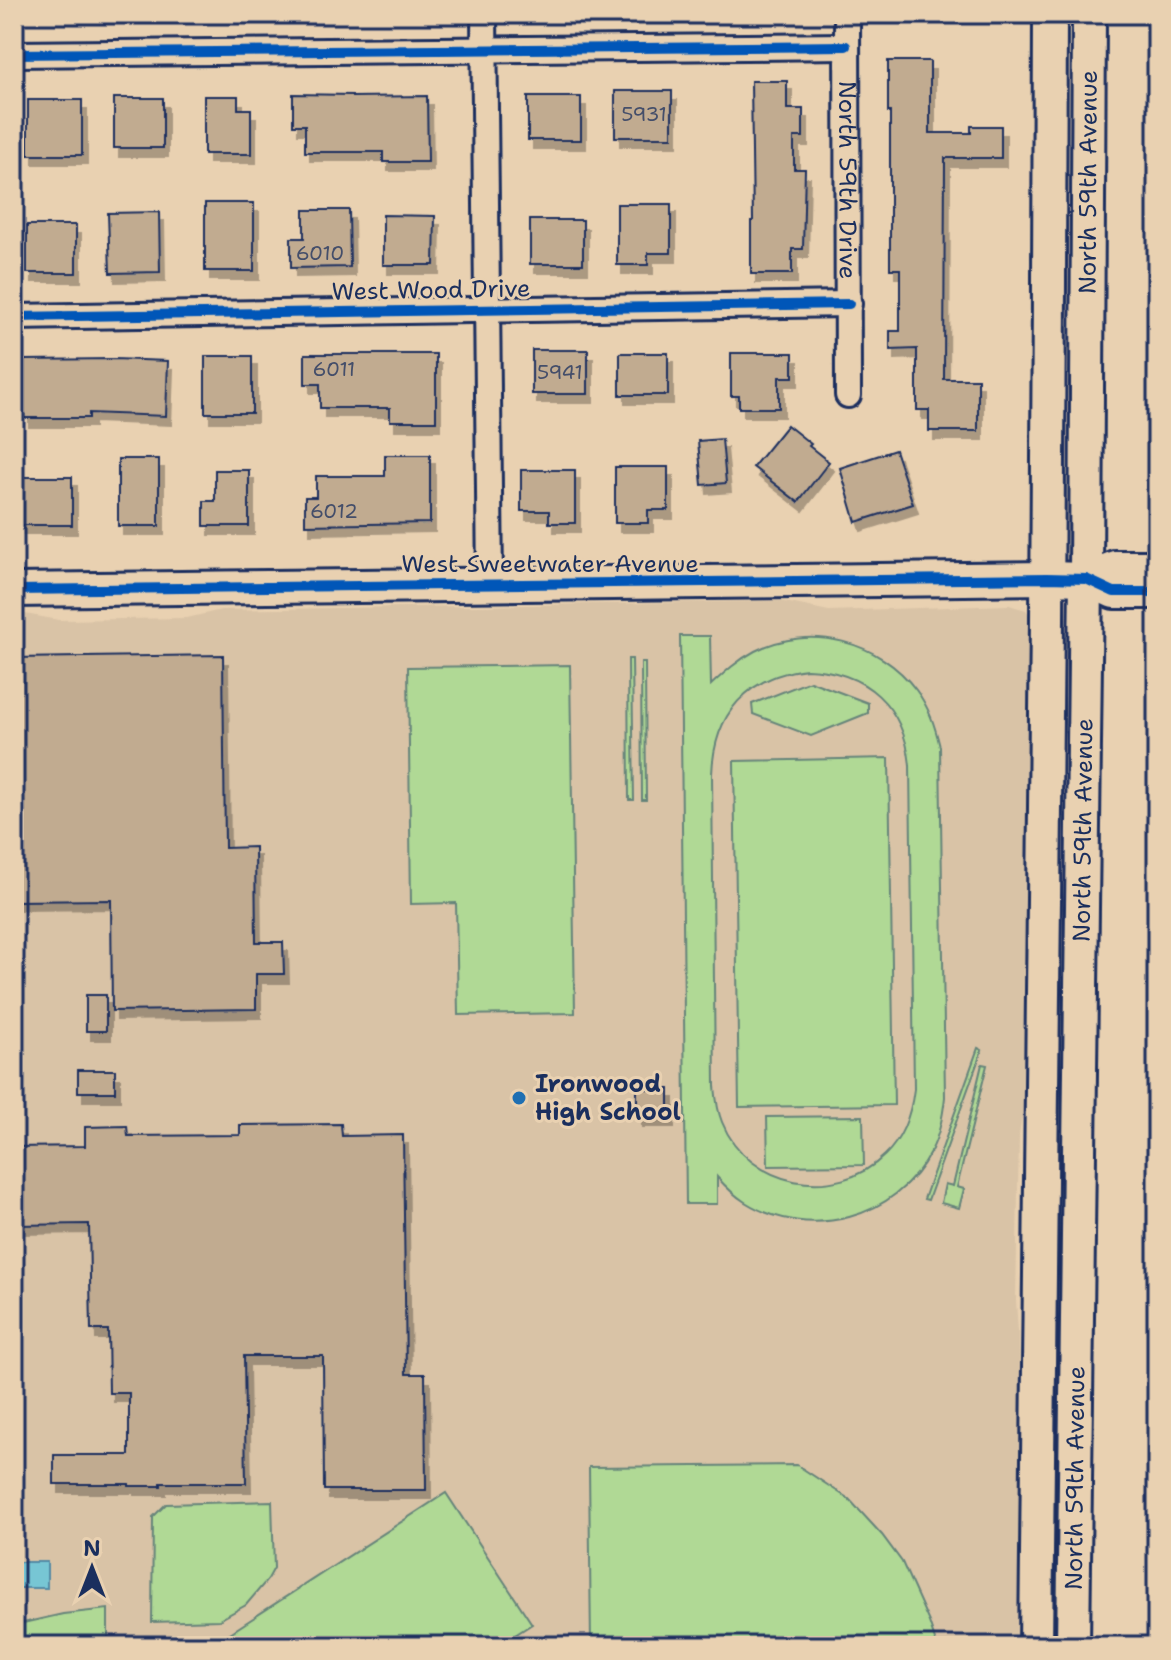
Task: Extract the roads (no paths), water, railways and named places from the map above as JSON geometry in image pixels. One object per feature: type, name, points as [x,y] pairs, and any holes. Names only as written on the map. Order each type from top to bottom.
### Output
[{"type":"main road","name":"North 59th Avenue","points":[[1036,1646],[1045,895],[1050,14]]},
{"type":"main road","name":"North 59th Avenue","points":[[1073,1646],[1086,579],[1089,14]]},
{"type":"main road","points":[[1086,579],[1115,567],[1157,567]]},
{"type":"main road","name":"West Sweetwater Avenue","points":[[14,590],[1086,579]]},
{"type":"main road","points":[[1086,579],[1114,592],[1157,592]]},
{"type":"main road","points":[[1039,1244],[1063,1271],[1077,1310]]},
{"type":"street","points":[[484,14],[490,584]]},
{"type":"street","name":"North 59th Drive","points":[[847,14],[848,395]]},
{"type":"street","points":[[14,54],[846,46]]},
{"type":"street","name":"West Wood Drive","points":[[14,317],[849,304]]},
{"type":"water","points":[[14,1562],[47,1562],[47,1588],[14,1588]]},
{"type":"place","name":"Ironwood High School","points":[[519,1098]]}]
